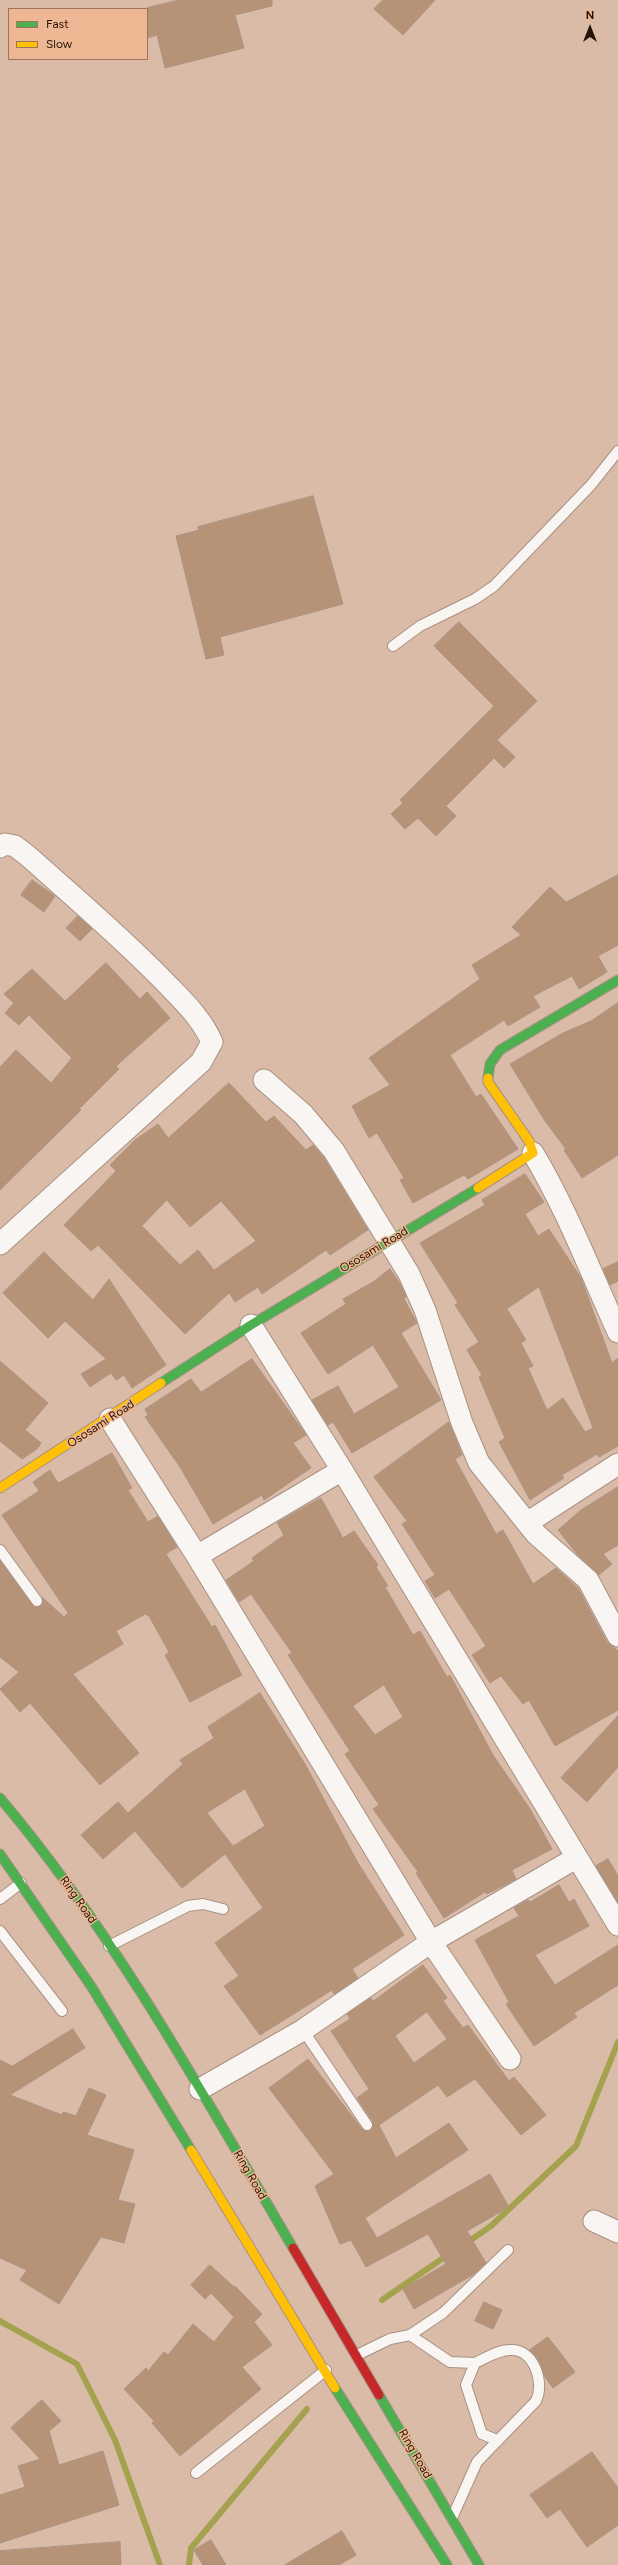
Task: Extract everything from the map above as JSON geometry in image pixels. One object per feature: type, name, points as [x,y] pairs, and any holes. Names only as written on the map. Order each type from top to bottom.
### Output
[{"type":"main road","points":[[532,1152],[529,1140],[488,1082],[487,1071],[490,1062],[500,1050],[618,980]]},
{"type":"main road","name":"Ososami Road","points":[[0,1488],[110,1419],[251,1325],[524,1161],[532,1152]]},
{"type":"main road","name":"Ring Road","points":[[0,1798],[88,1911],[200,2089],[480,2565]]},
{"type":"main road","points":[[0,1854],[22,1883],[175,2122],[229,2215],[447,2565]]},
{"type":"street","points":[[0,847],[5,844],[15,846],[133,949],[196,1014],[206,1026],[212,1042],[201,1062],[0,1244]]},
{"type":"street","points":[[264,1080],[303,1114],[334,1151],[390,1241],[425,1310],[462,1423],[480,1463],[536,1534],[588,1580],[618,1636]]},
{"type":"street","points":[[532,1152],[555,1189],[618,1332]]},
{"type":"street","points":[[251,1325],[342,1470],[618,1925]]},
{"type":"street","points":[[110,1419],[197,1556],[431,1942],[510,2059]]},
{"type":"street","points":[[527,1523],[618,1464]]},
{"type":"street","points":[[197,1556],[342,1470]]},
{"type":"street","points":[[200,2089],[303,2030],[431,1942],[576,1858]]},
{"type":"street","points":[[594,2221],[618,2232]]},
{"type":"lane","points":[[393,646],[420,626],[475,599],[494,586],[591,485],[618,451]]},
{"type":"lane","points":[[0,1550],[37,1601]]},
{"type":"lane","points":[[0,1899],[22,1883]]},
{"type":"lane","points":[[109,1946],[188,1906],[203,1904],[223,1909]]},
{"type":"lane","points":[[0,1932],[62,2011]]},
{"type":"lane","points":[[303,2030],[367,2125]]},
{"type":"lane","points":[[357,2355],[390,2339],[410,2335],[443,2313],[508,2250]]},
{"type":"lane","points":[[410,2335],[450,2362],[475,2363],[501,2351],[516,2350],[523,2353],[533,2364],[541,2382],[536,2401],[477,2462],[452,2518]]},
{"type":"lane","points":[[475,2363],[466,2385],[482,2434],[497,2440]]},
{"type":"lane","points":[[196,2473],[326,2370]]},
{"type":"building","points":[[179,0],[272,0],[272,6],[235,15],[244,48],[165,68],[157,35],[148,38],[147,8]]},
{"type":"building","points":[[383,0],[435,0],[403,35],[374,9]]},
{"type":"building","points":[[313,496],[343,604],[220,637],[224,655],[206,659],[176,536],[199,530],[198,527]]},
{"type":"building","points":[[459,622],[537,701],[497,740],[515,757],[504,768],[494,758],[446,806],[456,816],[436,836],[418,818],[405,829],[391,814],[403,803],[400,800],[494,706],[434,646]]},
{"type":"building","points":[[618,875],[618,945],[598,956],[607,972],[579,989],[572,976],[533,996],[540,1007],[508,1026],[504,1020],[450,1055],[476,1097],[481,1094],[518,1149],[468,1179],[464,1175],[413,1203],[400,1180],[404,1178],[377,1133],[369,1138],[352,1106],[390,1085],[369,1058],[480,979],[472,965],[521,935],[512,927],[550,887],[566,902]]},
{"type":"building","points":[[32,880],[55,896],[44,912],[21,895]]},
{"type":"building","points":[[78,916],[92,929],[80,941],[66,928]]},
{"type":"building","points":[[106,963],[140,999],[147,992],[170,1018],[116,1066],[119,1069],[79,1109],[81,1110],[0,1190],[0,1067],[16,1050],[51,1083],[72,1058],[29,1015],[19,1025],[5,1013],[14,1003],[4,994],[32,969],[65,1001]]},
{"type":"building","points":[[618,1003],[618,1155],[582,1178],[564,1150],[566,1149],[545,1121],[510,1064],[563,1033],[591,1021]]},
{"type":"building","points":[[229,1083],[266,1122],[274,1116],[306,1150],[313,1145],[324,1158],[368,1230],[330,1255],[326,1250],[262,1294],[258,1287],[235,1302],[229,1293],[185,1334],[98,1245],[91,1251],[64,1225],[116,1171],[110,1165],[135,1140],[158,1124],[168,1138]],"holes":[[[167,1200],[190,1227],[221,1201],[256,1241],[214,1270],[198,1250],[180,1265],[142,1226]]]},
{"type":"building","points":[[525,1174],[544,1202],[525,1214],[538,1236],[549,1229],[581,1278],[612,1363],[618,1358],[618,1446],[599,1457],[597,1454],[562,1475],[564,1478],[530,1500],[499,1442],[505,1438],[479,1377],[482,1375],[467,1350],[479,1342],[455,1305],[458,1303],[420,1243],[485,1205],[482,1200]],"holes":[[[539,1287],[593,1428],[585,1432],[563,1398],[547,1410],[528,1368],[533,1366],[521,1343],[526,1340],[507,1309]]]},
{"type":"building","points":[[44,1252],[93,1300],[109,1279],[166,1365],[132,1388],[124,1375],[116,1380],[111,1373],[90,1387],[81,1374],[106,1359],[65,1321],[48,1338],[3,1293]]},
{"type":"building","points":[[618,1262],[618,1281],[610,1285],[603,1269]]},
{"type":"building","points":[[390,1269],[401,1285],[406,1297],[404,1299],[417,1323],[401,1333],[441,1400],[352,1453],[333,1422],[328,1425],[312,1400],[338,1386],[354,1414],[399,1387],[373,1345],[328,1374],[301,1333],[346,1304],[343,1299],[373,1282]]},
{"type":"building","points":[[252,1359],[306,1435],[293,1443],[311,1468],[264,1500],[262,1495],[213,1524],[180,1467],[145,1417],[148,1415],[145,1409],[191,1379],[201,1392]]},
{"type":"building","points":[[0,1361],[48,1403],[25,1430],[41,1443],[37,1449],[22,1459],[0,1441]]},
{"type":"building","points":[[449,1422],[462,1455],[455,1459],[496,1534],[503,1530],[533,1584],[556,1568],[578,1588],[607,1642],[618,1651],[618,1710],[555,1746],[529,1700],[523,1704],[501,1676],[490,1683],[472,1655],[486,1646],[449,1589],[435,1598],[425,1581],[435,1575],[402,1524],[407,1521],[374,1477]]},
{"type":"building","points":[[112,1453],[132,1488],[128,1490],[148,1522],[158,1516],[177,1547],[166,1554],[212,1627],[215,1625],[242,1675],[190,1702],[165,1655],[169,1652],[149,1616],[145,1614],[116,1631],[123,1644],[73,1674],[139,1753],[100,1785],[30,1703],[20,1712],[0,1689],[19,1672],[0,1657],[0,1561],[34,1607],[41,1606],[42,1597],[64,1617],[68,1613],[2,1515],[39,1491],[33,1482],[50,1470],[58,1483]]},
{"type":"building","points":[[618,1487],[618,1545],[603,1554],[612,1564],[599,1575],[577,1554],[558,1530],[581,1510]]},
{"type":"building","points":[[321,1498],[343,1538],[354,1531],[378,1565],[376,1567],[388,1586],[385,1587],[413,1635],[420,1631],[447,1677],[450,1675],[493,1755],[530,1809],[552,1849],[512,1870],[516,1879],[487,1894],[485,1892],[444,1918],[416,1873],[418,1872],[373,1809],[379,1805],[345,1754],[350,1751],[288,1655],[292,1653],[251,1594],[239,1602],[226,1580],[254,1561],[252,1558],[284,1535],[277,1523]],"holes":[[[384,1685],[403,1717],[375,1735],[353,1706]]]},
{"type":"building","points":[[260,1693],[305,1764],[358,1863],[404,1935],[352,1969],[358,1978],[334,1994],[332,1990],[260,2035],[224,1986],[239,1976],[215,1943],[263,1908],[225,1854],[182,1888],[135,1831],[103,1859],[81,1835],[118,1802],[128,1813],[183,1764],[180,1760],[214,1738],[208,1727]],"holes":[[[245,1789],[265,1826],[233,1846],[207,1813]]]},
{"type":"building","points":[[618,1716],[618,1767],[587,1802],[561,1778]]},
{"type":"building","points":[[608,1859],[618,1876],[618,1902],[596,1866]]},
{"type":"building","points":[[559,1885],[569,1902],[574,1899],[589,1926],[535,1955],[555,1985],[618,1945],[618,1985],[574,2013],[577,2017],[534,2046],[506,2004],[509,2002],[475,1940],[519,1916],[514,1908],[528,1900],[530,1902]]},
{"type":"building","points":[[423,1965],[447,1998],[443,2001],[463,2028],[468,2025],[509,2081],[514,2077],[546,2115],[521,2135],[475,2079],[447,2097],[438,2085],[379,2125],[396,2158],[449,2123],[468,2150],[365,2218],[377,2238],[490,2174],[509,2207],[467,2231],[486,2263],[474,2274],[414,2309],[403,2289],[446,2264],[428,2234],[366,2267],[351,2240],[340,2244],[315,2186],[334,2174],[269,2088],[308,2059],[362,2129],[367,2131],[371,2130],[373,2122],[357,2098],[369,2089],[331,2031],[350,2019],[347,2014],[371,1998],[373,2001]],"holes":[[[427,2012],[447,2039],[414,2063],[395,2036]]]},
{"type":"building","points":[[73,2029],[85,2048],[10,2095],[62,2115],[63,2112],[76,2116],[89,2088],[106,2095],[87,2135],[134,2150],[118,2200],[135,2204],[124,2243],[101,2237],[59,2304],[20,2280],[27,2270],[0,2258],[0,2060],[12,2066]]},
{"type":"building","points":[[210,2265],[234,2287],[235,2286],[262,2314],[254,2322],[272,2345],[242,2367],[261,2389],[180,2456],[152,2423],[154,2421],[124,2389],[146,2368],[148,2371],[164,2352],[168,2355],[193,2324],[214,2342],[234,2317],[211,2293],[205,2299],[191,2285]]},
{"type":"building","points":[[484,2302],[502,2310],[493,2329],[475,2321]]},
{"type":"building","points":[[548,2337],[575,2372],[553,2388],[545,2377],[537,2357],[530,2350]]},
{"type":"building","points":[[42,2400],[61,2421],[49,2431],[59,2465],[103,2451],[119,2505],[0,2543],[0,2495],[25,2487],[18,2466],[40,2459],[11,2428]]},
{"type":"building","points":[[592,2452],[618,2488],[618,2525],[587,2547],[560,2509],[547,2518],[530,2495]]},
{"type":"building","points":[[342,2531],[356,2555],[339,2565],[285,2565]]},
{"type":"building","points":[[211,2540],[226,2565],[203,2565],[194,2550]]},
{"type":"building","points":[[120,2542],[121,2565],[0,2565],[0,2551]]},
{"type":"waterway","points":[[465,2244],[491,2226],[576,2146],[618,2042]]},
{"type":"waterway","points":[[382,2300],[449,2254]]},
{"type":"waterway","points":[[0,2321],[77,2364],[115,2440],[160,2565]]},
{"type":"waterway","points":[[189,2565],[191,2548],[307,2409]]},
{"type":"traffic: fast","points":[[488,1078],[490,1064],[500,1050],[618,980]]},
{"type":"traffic: fast","points":[[161,1383],[251,1325],[478,1188]]},
{"type":"traffic: fast","points":[[0,1798],[42,1850],[82,1904],[120,1960],[191,2074],[293,2248]]},
{"type":"traffic: fast","points":[[0,1854],[91,1986],[191,2150]]},
{"type":"traffic: fast","points":[[335,2388],[447,2565]]},
{"type":"traffic: fast","points":[[379,2395],[479,2565]]},
{"type":"traffic: slow","points":[[478,1188],[533,1153],[529,1141],[488,1082],[488,1078]]},
{"type":"traffic: slow","points":[[0,1488],[161,1383]]},
{"type":"traffic: slow","points":[[191,2150],[335,2388]]},
{"type":"traffic: jam","points":[[293,2248],[379,2395]]}]
